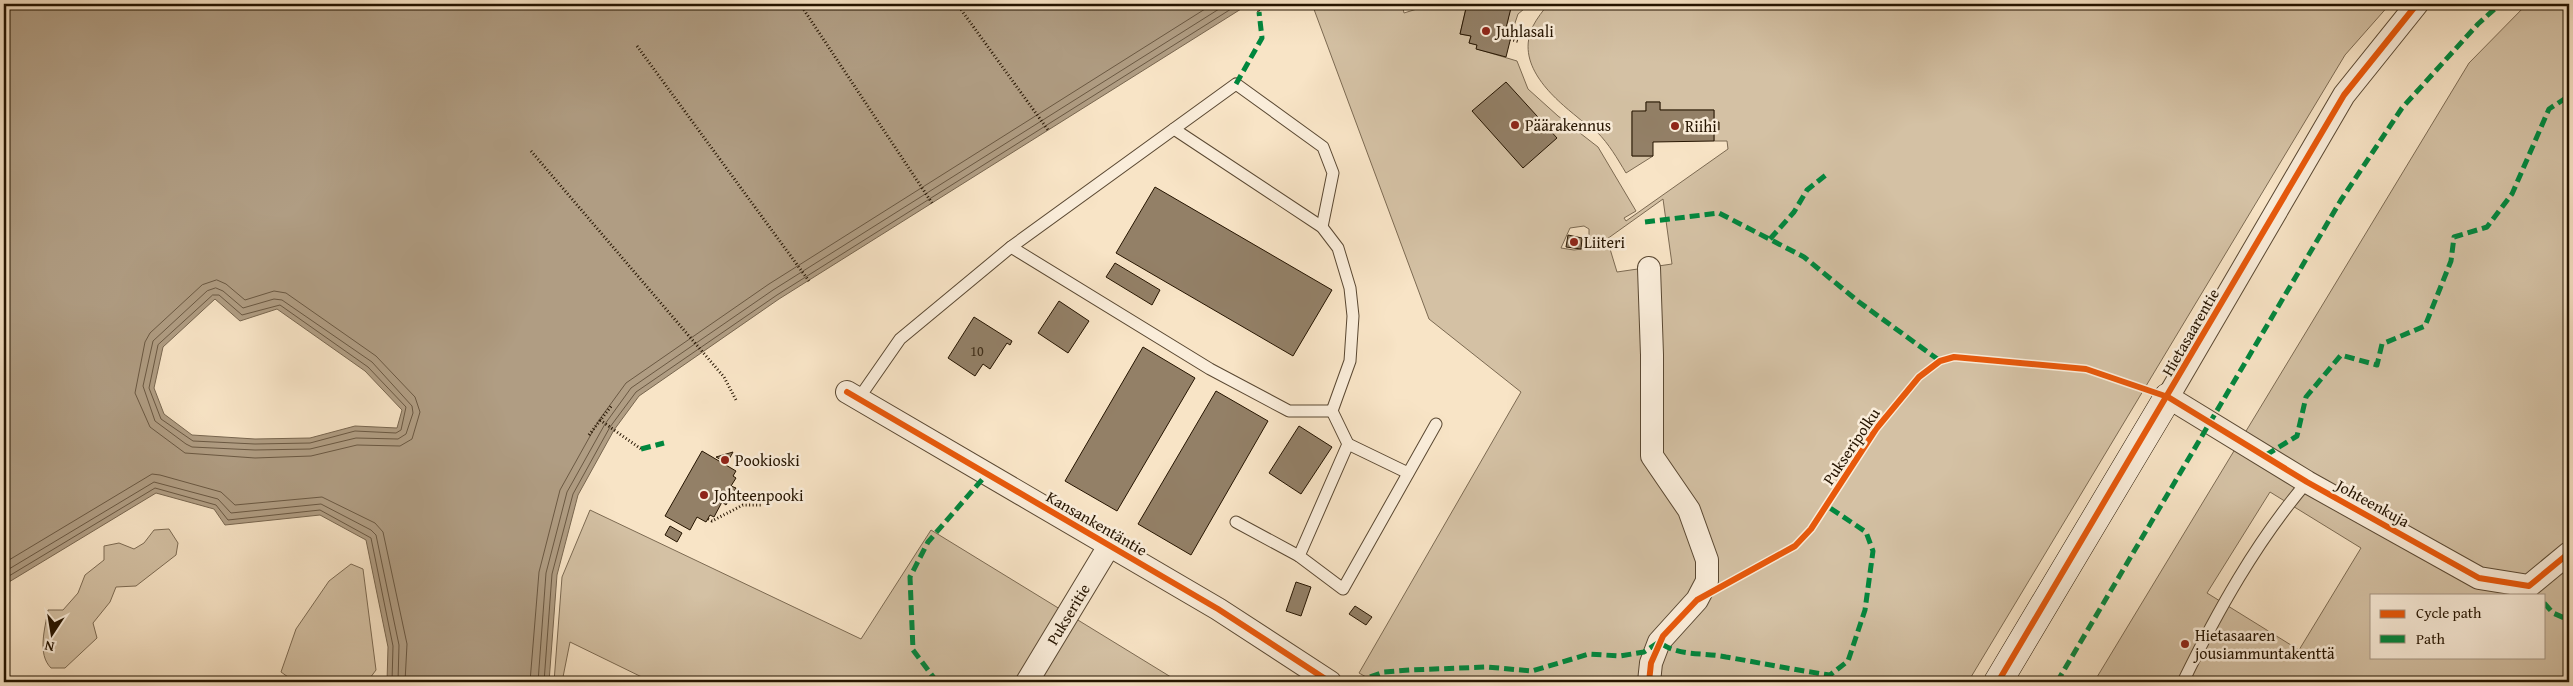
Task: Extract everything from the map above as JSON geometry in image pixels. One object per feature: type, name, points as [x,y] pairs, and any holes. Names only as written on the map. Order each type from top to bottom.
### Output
[{"type":"street","name":"Hietasaarentie","points":[[1998,682],[2344,95],[2417,4]]},
{"type":"street","points":[[1648,268],[1652,355],[1652,456],[1689,510],[1707,560],[1707,581],[1697,600],[1659,642],[1651,663],[1649,682]]},
{"type":"street","name":"Kansankentäntie","points":[[853,395],[1218,609],[1330,682]]},
{"type":"street","name":"Johteenkuja","points":[[2168,396],[2307,482],[2479,578],[2529,586],[2569,553]]},
{"type":"street","name":"Pukseritie","points":[[1027,682],[1109,546]]},
{"type":"lane","points":[[853,395],[900,339],[1011,247],[1236,84],[1323,147],[1332,173],[1322,227]]},
{"type":"lane","points":[[1174,129],[1322,227],[1338,248],[1350,288],[1354,316],[1350,361],[1332,411],[1348,444],[1408,473]]},
{"type":"lane","points":[[1011,247],[1210,369],[1289,412],[1332,411]]},
{"type":"lane","points":[[1236,522],[1299,556],[1343,589],[1436,424]]},
{"type":"lane","points":[[1299,556],[1348,444]]},
{"type":"lane","points":[[2183,682],[2223,604],[2289,504],[2307,482]]},
{"type":"path","points":[[800,4],[932,203]]},
{"type":"path","points":[[957,4],[1048,130]]},
{"type":"path","points":[[1256,4],[1259,12]]},
{"type":"path","points":[[1510,39],[1520,42]]},
{"type":"path","points":[[636,46],[809,281]]},
{"type":"path","points":[[531,151],[724,377],[736,400]]},
{"type":"path","points":[[589,435],[612,405]]},
{"type":"path","points":[[600,420],[641,449]]},
{"type":"path","points":[[708,519],[712,520],[744,505],[763,505]]},
{"type":"shaded area","points":[[1312,4],[1402,4],[1404,13],[1433,4],[1467,4],[1460,34],[1471,36],[1469,43],[1477,45],[1477,49],[1517,61],[1528,89],[1558,116],[1598,147],[1636,211],[1624,218],[1626,221],[1728,149],[1727,141],[1714,141],[1714,110],[1660,110],[1660,102],[1646,102],[1646,111],[1632,112],[1632,156],[1653,156],[1626,173],[1613,151],[1595,130],[1578,118],[1546,88],[1532,65],[1528,53],[1529,40],[1533,26],[1548,4],[2390,4],[2345,55],[1968,682],[1375,682],[1359,673],[1521,392],[1429,319]],"holes":[[[1663,199],[1672,264],[1617,272],[1607,239]],[[1584,226],[1589,229],[1589,248],[1574,250],[1561,248],[1570,228]]]},
{"type":"shaded area","points":[[1511,4],[1530,4],[1518,14],[1513,29],[1506,28]]},
{"type":"shaded area","points":[[2527,4],[2569,4],[2569,682],[2094,682],[2469,63]],"holes":[[[2270,492],[2361,548],[2299,650],[2207,593]]]},
{"type":"shaded area","points":[[590,510],[861,639],[931,530],[1179,682],[652,682],[570,642],[562,682],[554,682],[562,577]]},
{"type":"shaded area","points":[[169,529],[178,543],[176,555],[136,586],[116,587],[110,602],[93,623],[97,638],[65,668],[51,668],[44,656],[43,649],[48,610],[63,610],[78,593],[85,575],[104,560],[104,546],[119,543],[134,549],[144,543],[154,530]]},
{"type":"shaded area","points":[[351,564],[363,569],[376,670],[367,682],[295,682],[281,672],[296,629],[329,581]]},
{"type":"water","points":[[4,4],[1249,4],[779,299],[639,396],[614,430],[578,495],[557,575],[549,682],[387,682],[388,647],[366,540],[320,515],[225,525],[214,509],[156,493],[4,585]],"holes":[[[215,299],[240,321],[277,309],[365,371],[402,410],[397,428],[355,426],[310,438],[255,439],[192,435],[164,414],[154,388],[163,347]]]},
{"type":"building","name":"Juhlasali","points":[[1467,4],[1512,4],[1506,28],[1513,29],[1506,57],[1476,49],[1477,45],[1469,43],[1471,36],[1460,34]]},
{"type":"building","name":"Päärakennus","points":[[1506,82],[1557,138],[1523,168],[1472,111]]},
{"type":"building","name":"Riihi","points":[[1646,102],[1660,102],[1660,110],[1714,110],[1714,122],[1719,122],[1719,130],[1714,130],[1714,141],[1653,142],[1653,156],[1632,156],[1632,111],[1646,111]]},
{"type":"building","points":[[1155,187],[1332,290],[1293,356],[1116,253]]},
{"type":"building","name":"Liiteri","points":[[1568,235],[1582,238],[1581,249],[1566,247]]},
{"type":"building","points":[[1115,263],[1160,290],[1152,305],[1106,277]]},
{"type":"building","points":[[1059,301],[1089,321],[1068,353],[1038,333]]},
{"type":"building","points":[[974,317],[1012,341],[1010,345],[1007,343],[990,369],[983,364],[975,376],[948,358]]},
{"type":"building","points":[[1143,347],[1195,378],[1117,511],[1065,481]]},
{"type":"building","points":[[1216,391],[1268,421],[1191,555],[1138,524]]},
{"type":"building","points":[[1299,426],[1332,447],[1301,494],[1269,473]]},
{"type":"building","name":"Johteenpooki","points":[[702,451],[736,471],[733,476],[736,478],[731,486],[736,488],[726,505],[722,502],[714,517],[710,515],[706,522],[697,517],[690,530],[665,516]]},
{"type":"building","name":"Pookioski","points":[[733,452],[727,463],[716,457]]},
{"type":"building","points":[[670,526],[682,533],[677,542],[665,535]]},
{"type":"building","points":[[1296,582],[1311,587],[1301,616],[1286,611]]},
{"type":"building","points":[[1355,606],[1372,617],[1366,625],[1349,614]]},
{"type":"marked path","points":[[2057,682],[2341,200],[2402,108],[2478,24],[2500,4]]},
{"type":"marked path","points":[[1236,84],[1262,38],[1259,12]]},
{"type":"marked path","points":[[2266,455],[2297,436],[2306,397],[2341,355],[2377,365],[2382,344],[2425,326],[2451,261],[2454,237],[2487,227],[2512,194],[2549,109],[2569,96]]},
{"type":"marked path","points":[[1770,239],[1794,212],[1807,190],[1827,174]]},
{"type":"marked path","points":[[1645,222],[1719,213],[1804,257],[1859,302],[1940,361]]},
{"type":"marked path","points":[[641,449],[664,443]]},
{"type":"marked path","points":[[937,682],[913,650],[910,577],[928,542],[986,475]]},
{"type":"marked path","points":[[1356,682],[1384,672],[1410,670],[1487,667],[1532,671],[1589,654],[1620,656],[1644,652],[1659,642],[1667,647],[1683,652],[1830,675],[1848,661],[1865,610],[1873,551],[1866,532],[1827,506]]},
{"type":"marked path","points":[[2546,605],[2553,613],[2569,620]]},
{"type":"cycle path","points":[[1998,682],[2344,95],[2417,4]]},
{"type":"cycle path","name":"Pukseripolku","points":[[1649,682],[1651,663],[1663,636],[1697,600],[1795,546],[1811,529],[1876,429],[1919,377],[1940,361],[1954,357],[2086,369],[2168,397],[2307,482],[2479,578],[2529,586],[2569,553]]},
{"type":"cycle path","points":[[847,392],[1218,609],[1330,682]]},
{"type":"place","name":"Juhlasali","points":[[1486,31]]},
{"type":"place","name":"Päärakennus","points":[[1515,125]]},
{"type":"place","name":"Riihi","points":[[1675,126]]},
{"type":"place","name":"Liiteri","points":[[1574,242]]},
{"type":"place","name":"Pookioski","points":[[725,460]]},
{"type":"place","name":"Johteenpooki","points":[[704,495]]},
{"type":"place","name":"Hietasaaren jousiammuntakenttä","points":[[2185,644]]}]
